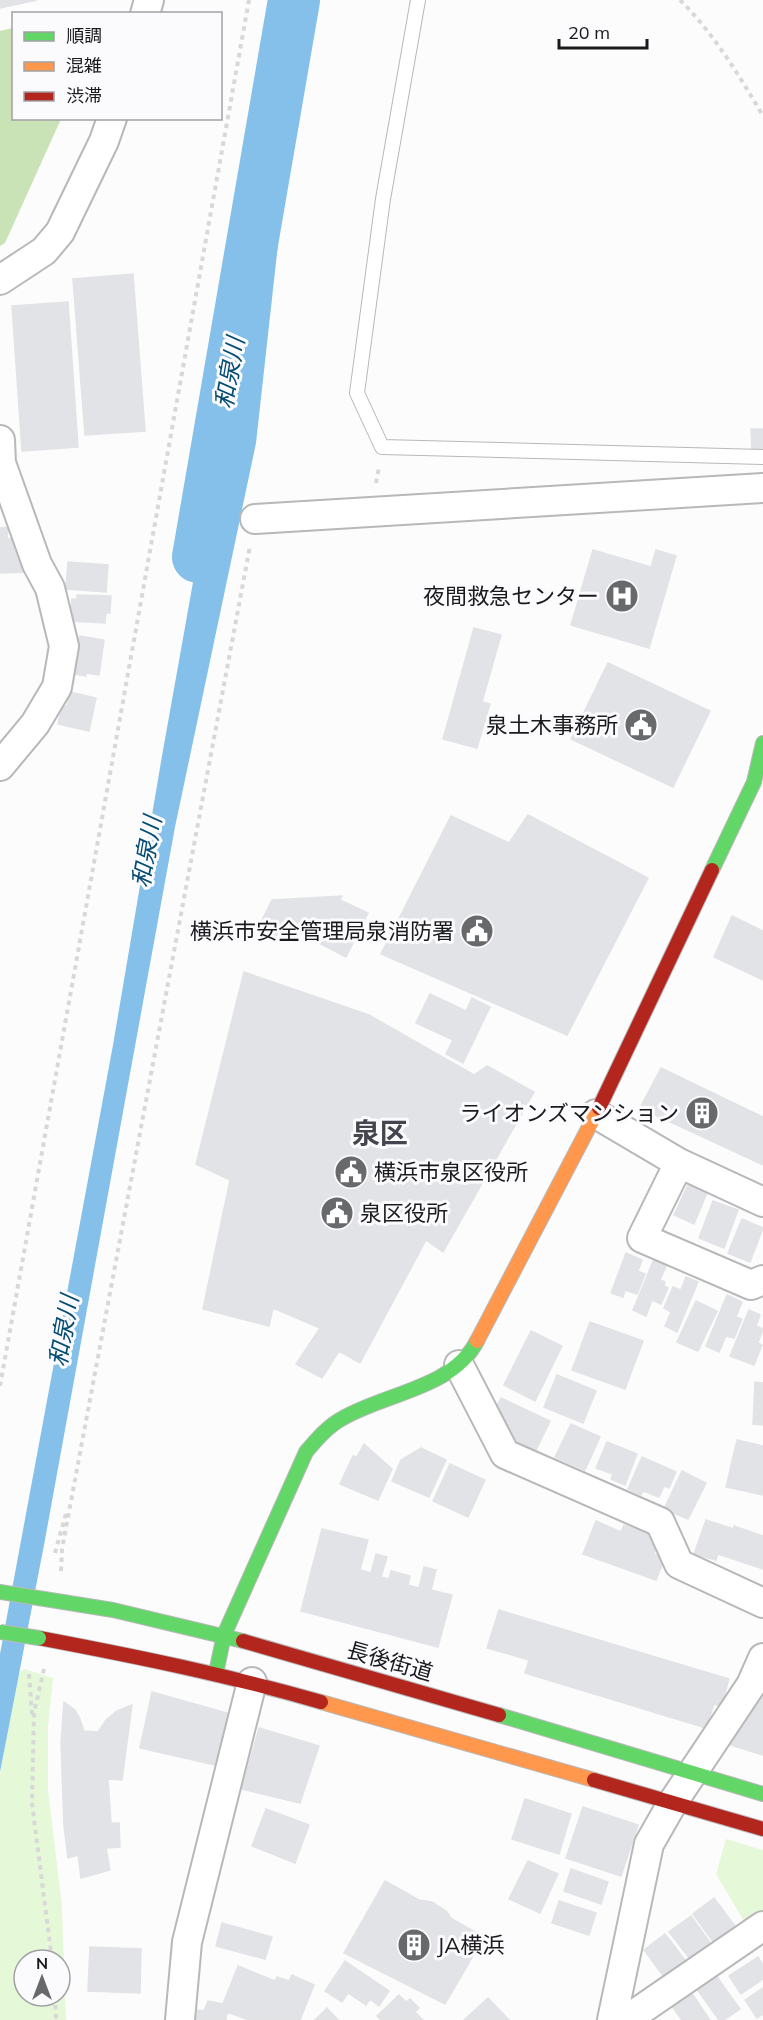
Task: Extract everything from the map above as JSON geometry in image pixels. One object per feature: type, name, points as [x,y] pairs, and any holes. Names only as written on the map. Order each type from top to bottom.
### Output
[{"type":"main road","points":[[216,1673],[224,1635],[306,1452],[325,1430],[344,1417],[440,1377],[459,1365],[474,1347],[596,1114],[754,782],[763,743]]},
{"type":"main road","name":"長後街道","points":[[0,1592],[44,1597],[224,1635],[763,1794]]},
{"type":"main road","points":[[0,1632],[45,1639],[252,1682],[763,1829]]},
{"type":"street","points":[[0,280],[44,251],[60,232],[104,141],[111,120]]},
{"type":"street","points":[[0,440],[1,463],[37,564],[50,588],[64,646],[57,687],[35,724],[0,766]]},
{"type":"street","points":[[255,519],[763,488]]},
{"type":"street","points":[[596,1114],[679,1163],[763,1202]]},
{"type":"street","points":[[679,1163],[642,1238],[751,1285],[763,1280]]},
{"type":"street","points":[[459,1365],[505,1454],[660,1522],[679,1564],[763,1603]]},
{"type":"street","points":[[612,2020],[649,1844],[673,1802],[751,1685],[763,1658]]},
{"type":"street","points":[[180,2020],[187,1942],[252,1682]]},
{"type":"street","points":[[626,2020],[762,1931]]},
{"type":"lane","points":[[418,0],[383,199],[357,393],[382,447],[763,457]]},
{"type":"path","points":[[0,1386],[249,0]]},
{"type":"path","points":[[680,0],[698,17],[733,66],[763,116]]},
{"type":"path","points":[[372,511],[382,447]]},
{"type":"path","points":[[59,1600],[62,1549],[255,519]]},
{"type":"path","points":[[55,1553],[74,1488]]},
{"type":"path","points":[[45,1639],[34,1713],[32,1803],[50,1948]]},
{"type":"path","points":[[29,1674],[34,1730]]},
{"type":"green space","points":[[12,28],[12,120],[61,120],[5,243],[0,246],[0,31]]},
{"type":"green space","points":[[24,1669],[53,1678],[48,1727],[48,1790],[62,1906],[63,1948],[12,1948],[12,2008],[66,2008],[66,2020],[0,2020],[0,1774],[17,1674]]},
{"type":"green space","points":[[726,1839],[763,1850],[763,1914],[747,1926],[716,1874]]},
{"type":"water","points":[[284,0],[305,0],[256,443],[175,827],[44,1545],[0,1772],[0,1654],[113,1045],[235,347],[274,118]]},
{"type":"building","points":[[0,0],[37,0],[0,8]]},
{"type":"building","points":[[133,274],[145,431],[85,435],[73,279]]},
{"type":"building","points":[[68,302],[78,447],[22,451],[12,306]]},
{"type":"building","points":[[751,429],[763,429],[763,450],[752,450]]},
{"type":"building","points":[[8,527],[7,539],[19,539],[29,572],[0,573],[0,528]]},
{"type":"building","name":"夜間救急センター","points":[[593,550],[651,567],[656,550],[676,556],[649,648],[571,625]]},
{"type":"building","points":[[68,562],[108,565],[106,592],[66,589]]},
{"type":"building","points":[[77,595],[111,596],[110,613],[106,613],[105,623],[70,621],[72,599],[77,599]]},
{"type":"building","points":[[474,628],[501,635],[482,702],[490,704],[477,748],[443,739]]},
{"type":"building","points":[[80,636],[104,640],[99,675],[86,673],[86,676],[69,673],[74,643],[78,644]]},
{"type":"building","name":"泉土木事務所","points":[[608,663],[710,711],[673,787],[571,739]]},
{"type":"building","points":[[70,692],[96,698],[89,731],[58,724],[62,705],[67,706]]},
{"type":"building","points":[[528,815],[648,878],[567,1035],[381,954],[451,816],[509,843]]},
{"type":"building","points":[[342,896],[340,900],[368,913],[346,957],[298,932],[296,936],[280,929],[276,936],[258,928],[272,900]]},
{"type":"building","points":[[732,916],[763,931],[763,980],[714,957]]},
{"type":"building","name":"横浜市泉区役所","points":[[244,972],[369,1015],[474,1075],[487,1066],[534,1092],[443,1252],[426,1240],[360,1363],[339,1351],[322,1378],[296,1364],[320,1328],[273,1308],[269,1326],[203,1309],[230,1180],[196,1164]]},
{"type":"building","points":[[430,994],[466,1011],[472,998],[490,1007],[463,1063],[446,1054],[453,1040],[416,1023]]},
{"type":"building","name":"ライオンズマンション","points":[[661,1068],[763,1117],[763,1165],[640,1108]]},
{"type":"building","points":[[688,1185],[707,1193],[694,1224],[674,1215]]},
{"type":"building","points":[[713,1201],[738,1210],[724,1248],[699,1238]]},
{"type":"building","points":[[742,1219],[763,1228],[750,1262],[728,1253]]},
{"type":"building","points":[[626,1253],[642,1260],[638,1271],[645,1274],[637,1294],[625,1290],[623,1297],[611,1293]]},
{"type":"building","points":[[654,1259],[667,1264],[660,1280],[665,1282],[664,1286],[668,1288],[661,1304],[652,1300],[646,1316],[633,1310]]},
{"type":"building","points":[[686,1277],[698,1282],[677,1332],[665,1326],[671,1312],[664,1308],[673,1287],[681,1290]]},
{"type":"building","points":[[727,1295],[742,1302],[736,1317],[742,1319],[734,1338],[726,1336],[719,1352],[706,1346]]},
{"type":"building","points":[[696,1301],[717,1311],[698,1351],[677,1342]]},
{"type":"building","points":[[749,1310],[760,1315],[756,1326],[763,1329],[758,1343],[762,1345],[754,1365],[730,1356]]},
{"type":"building","points":[[590,1322],[643,1341],[625,1389],[572,1370]]},
{"type":"building","points":[[531,1331],[562,1346],[535,1401],[504,1385]]},
{"type":"building","points":[[557,1375],[596,1391],[583,1423],[544,1407]]},
{"type":"building","points":[[755,1382],[763,1383],[763,1425],[753,1424]]},
{"type":"building","points":[[501,1398],[550,1421],[536,1450],[507,1437],[493,1415]]},
{"type":"building","points":[[571,1424],[600,1437],[585,1470],[555,1457]]},
{"type":"building","points":[[737,1440],[763,1446],[763,1495],[726,1487]]},
{"type":"building","points":[[607,1442],[637,1454],[625,1485],[611,1479],[613,1474],[596,1468]]},
{"type":"building","points":[[364,1444],[392,1469],[378,1500],[340,1484],[353,1456],[357,1457]]},
{"type":"building","points":[[421,1448],[446,1460],[429,1497],[392,1481],[401,1460]]},
{"type":"building","points":[[642,1457],[676,1472],[669,1488],[664,1486],[659,1497],[643,1491],[641,1495],[628,1489]]},
{"type":"building","points":[[450,1464],[485,1480],[468,1517],[433,1501]]},
{"type":"building","points":[[682,1471],[706,1483],[688,1519],[664,1509]]},
{"type":"building","points":[[706,1520],[763,1536],[763,1569],[718,1554],[716,1560],[694,1554]]},
{"type":"building","points":[[596,1521],[621,1532],[624,1525],[659,1539],[654,1554],[665,1558],[656,1580],[583,1554]]},
{"type":"building","points":[[322,1529],[368,1540],[360,1570],[371,1573],[376,1554],[387,1557],[381,1577],[389,1579],[391,1571],[410,1576],[408,1585],[419,1588],[424,1567],[436,1570],[431,1590],[452,1595],[438,1647],[301,1611]]},
{"type":"building","points":[[499,1610],[729,1679],[721,1706],[714,1704],[706,1728],[525,1673],[529,1660],[487,1648]]},
{"type":"building","points":[[763,1690],[763,1755],[724,1743]]},
{"type":"building","points":[[152,1692],[234,1715],[220,1766],[140,1748]]},
{"type":"building","points":[[64,1702],[75,1710],[84,1731],[98,1732],[106,1720],[117,1711],[132,1705],[122,1780],[108,1779],[111,1823],[119,1823],[120,1847],[106,1848],[110,1870],[81,1878],[78,1855],[68,1858],[64,1826],[61,1743]]},
{"type":"building","points":[[259,1728],[319,1746],[300,1803],[242,1789]]},
{"type":"building","points":[[525,1799],[571,1814],[559,1854],[512,1839]]},
{"type":"building","points":[[583,1807],[638,1825],[621,1876],[566,1858]]},
{"type":"building","points":[[266,1809],[309,1825],[295,1863],[252,1846]]},
{"type":"building","points":[[528,1861],[558,1874],[540,1913],[509,1899]]},
{"type":"building","points":[[571,1869],[608,1882],[601,1904],[564,1891]]},
{"type":"building","name":"JA横浜","points":[[385,1881],[419,1900],[432,1902],[446,1911],[452,1919],[484,1937],[445,2004],[344,1953]]},
{"type":"building","points":[[714,1898],[738,1930],[716,1946],[693,1914]]},
{"type":"building","points":[[559,1901],[596,1913],[589,1935],[552,1923]]},
{"type":"building","points":[[691,1916],[714,1948],[693,1963],[669,1932]]},
{"type":"building","points":[[222,1923],[272,1937],[265,1959],[216,1946]]},
{"type":"building","points":[[665,1934],[689,1965],[667,1981],[644,1950]]},
{"type":"building","points":[[90,1947],[141,1949],[140,1993],[88,1991]]},
{"type":"building","points":[[758,1957],[763,1965],[763,1979],[741,1994],[729,1976]]},
{"type":"building","points":[[345,1961],[389,1991],[379,2006],[370,1999],[366,2005],[348,1993],[342,2002],[325,1991]]},
{"type":"building","points":[[238,1966],[275,1981],[277,1977],[289,1981],[292,1975],[314,1985],[300,2020],[249,2020],[227,2012],[226,2020],[196,2020],[198,2010],[204,2011],[208,2001],[223,2004]]},
{"type":"building","points":[[715,1974],[740,2009],[724,2020],[719,2020],[696,1988]]},
{"type":"building","points":[[763,1988],[763,2014],[757,2018],[745,2000]]},
{"type":"building","points":[[691,1992],[710,2020],[682,2020],[671,2005]]},
{"type":"building","points":[[399,1995],[406,2002],[410,1999],[419,2008],[415,2012],[423,2020],[381,2020],[377,2016]]},
{"type":"building","points":[[488,1998],[509,2020],[464,2020]]},
{"type":"building","points":[[327,2008],[338,2020],[315,2020]]},
{"type":"waterway","name":"和泉川","points":[[198,557],[294,0]]},
{"type":"traffic: fast","points":[[712,870],[754,782],[763,743]]},
{"type":"traffic: fast","points":[[216,1673],[224,1635],[306,1452],[328,1429],[343,1418],[360,1409],[417,1388],[452,1369],[466,1357],[477,1341]]},
{"type":"traffic: fast","points":[[0,1592],[113,1610],[243,1641]]},
{"type":"traffic: fast","points":[[0,1632],[39,1638]]},
{"type":"traffic: fast","points":[[499,1715],[763,1794]]},
{"type":"traffic: slow","points":[[477,1341],[599,1108]]},
{"type":"traffic: slow","points":[[321,1702],[594,1780]]},
{"type":"traffic: jam","points":[[599,1108],[712,870]]},
{"type":"traffic: jam","points":[[39,1638],[181,1667],[321,1702]]},
{"type":"traffic: jam","points":[[243,1641],[499,1715]]},
{"type":"traffic: jam","points":[[594,1780],[763,1829]]},
{"type":"place","name":"夜間救急センター","points":[[622,596]]},
{"type":"place","name":"泉土木事務所","points":[[641,725]]},
{"type":"place","name":"横浜市安全管理局泉消防署","points":[[477,931]]},
{"type":"place","name":"ライオンズマンション","points":[[702,1113]]},
{"type":"place","name":"横浜市泉区役所","points":[[351,1172]]},
{"type":"place","name":"泉区役所","points":[[337,1213]]},
{"type":"place","name":"JA横浜","points":[[414,1945]]},
{"type":"district","name":"泉区","points":[[380,1133]]}]
